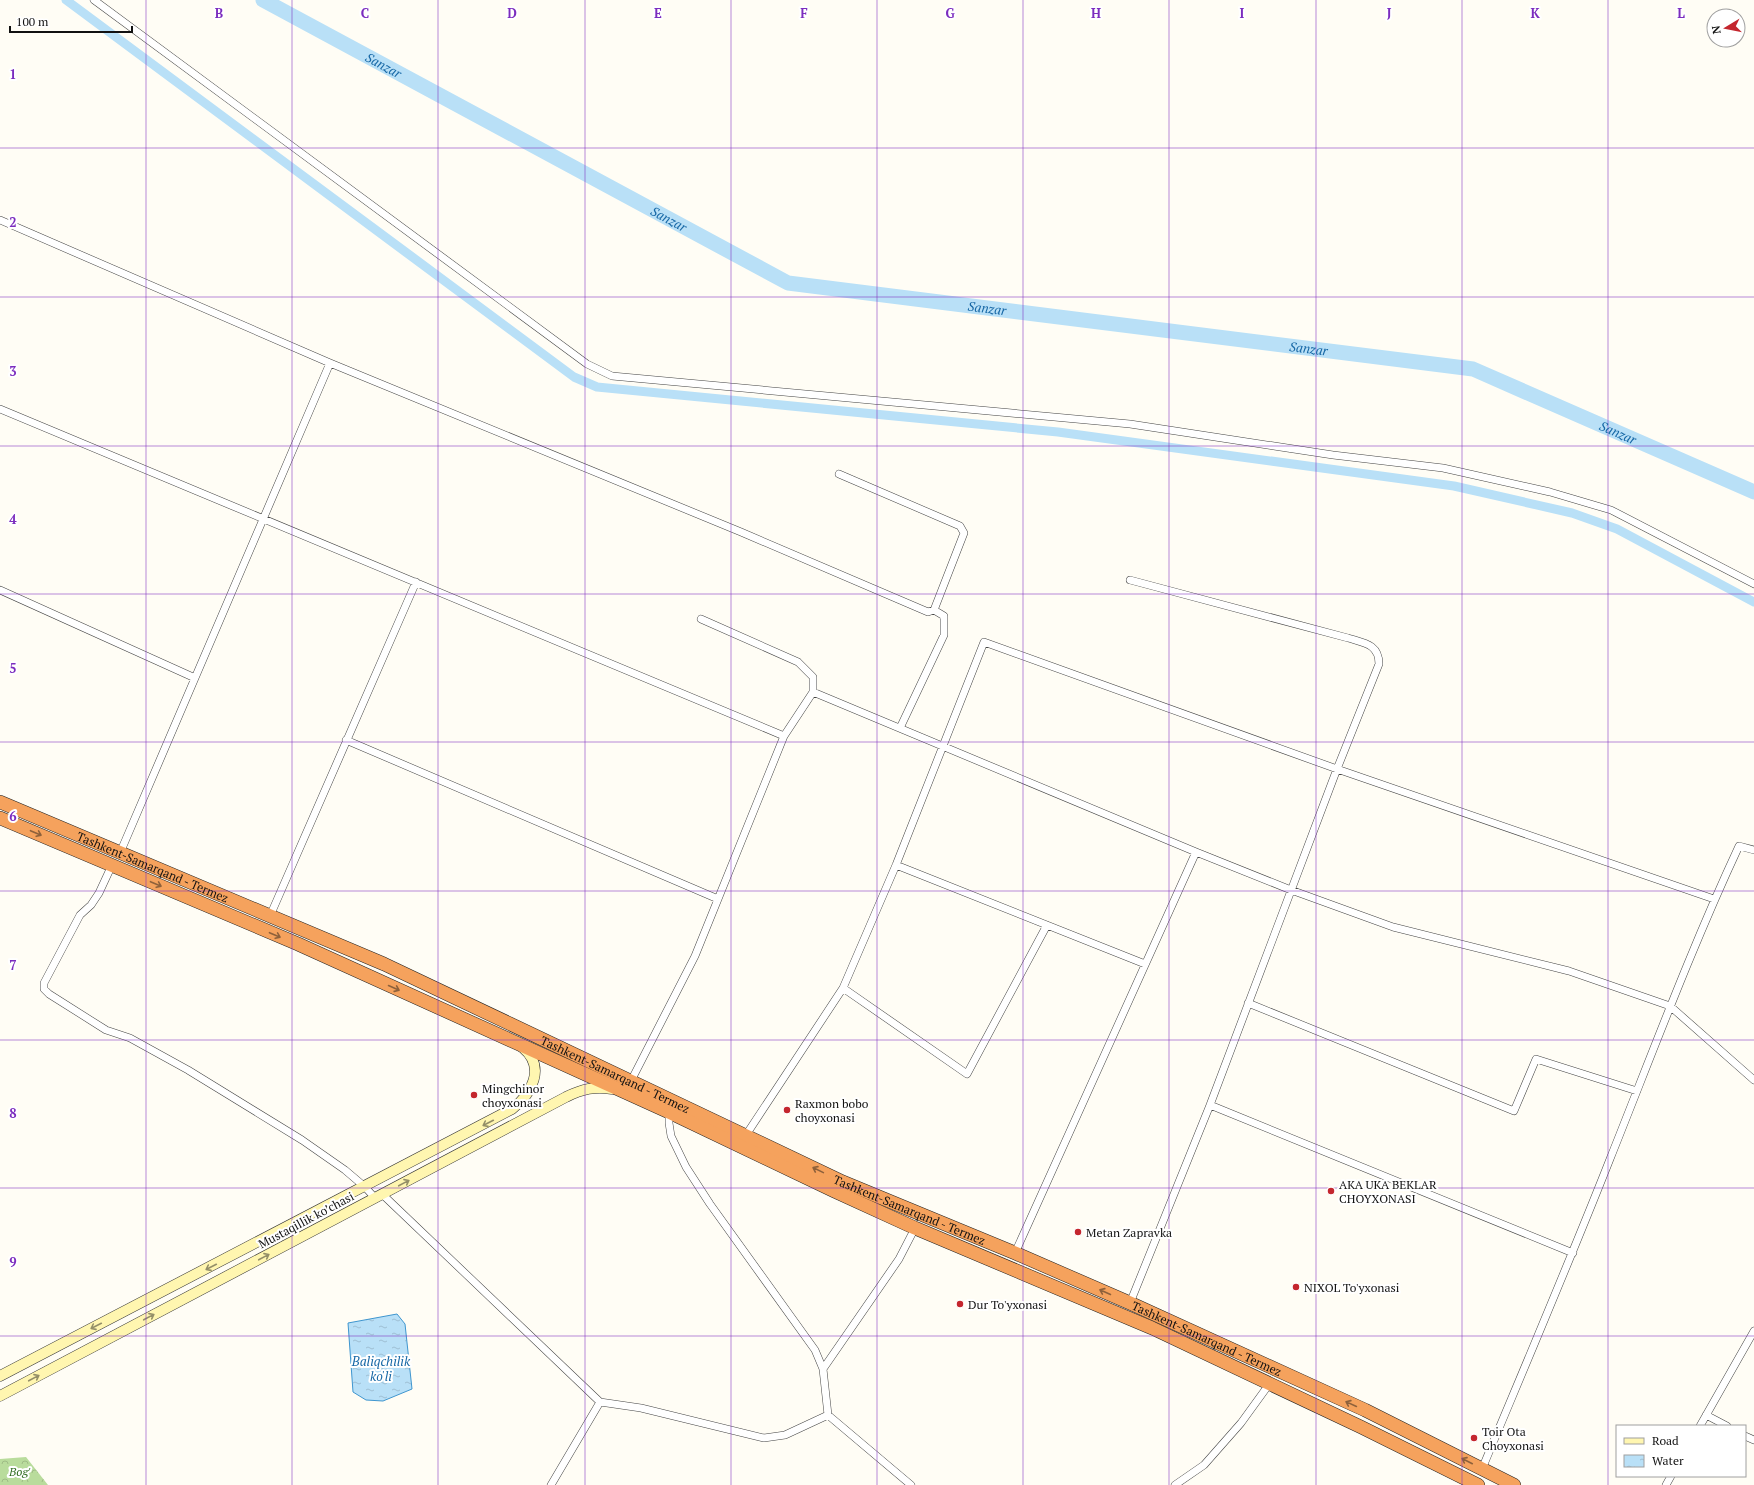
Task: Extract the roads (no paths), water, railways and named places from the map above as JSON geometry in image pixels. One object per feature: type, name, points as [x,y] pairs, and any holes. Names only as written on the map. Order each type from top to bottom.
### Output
[{"type":"highway","name":"Tashkent-Samarqand - Termez","points":[[0,802],[384,964],[843,1182],[1015,1253],[1130,1303],[1365,1410],[1514,1485]]},
{"type":"highway","name":"Tashkent-Samarqand - Termez","points":[[0,818],[298,944],[669,1112],[915,1228],[1152,1328],[1270,1383],[1472,1484]]},
{"type":"highway","points":[[298,944],[300,933],[306,931]]},
{"type":"main road","name":"Mustaqillik ko’chasi","points":[[0,1376],[503,1115],[521,1103],[533,1084],[535,1066],[531,1055],[517,1043]]},
{"type":"main road","name":"Mustaqillik ko’chasi","points":[[0,1396],[574,1093],[597,1087],[613,1089],[629,1094]]},
{"type":"street","points":[[94,0],[587,364],[612,376],[1130,424],[1333,455],[1443,468],[1550,492],[1611,510],[1754,584]]},
{"type":"street","points":[[0,220],[330,363],[741,532],[928,612],[934,610],[944,616],[944,635],[900,728]]},
{"type":"street","points":[[120,852],[264,520],[330,363]]},
{"type":"street","points":[[0,409],[784,736]]},
{"type":"street","points":[[839,474],[960,526],[964,533],[934,610]]},
{"type":"street","points":[[1130,580],[1348,638],[1374,647],[1379,656],[1379,664],[1337,769],[1210,1104],[1130,1303]]},
{"type":"street","points":[[270,916],[416,582]]},
{"type":"street","points":[[0,590],[195,678]]},
{"type":"street","points":[[631,1081],[695,956],[784,736],[813,692],[813,677],[798,662],[701,619]]},
{"type":"street","points":[[746,1135],[843,988],[896,865],[984,642],[1337,769],[1714,899]]},
{"type":"street","points":[[813,692],[1196,852],[1291,890],[1393,927],[1569,970],[1670,1006],[1754,1080]]},
{"type":"street","points":[[346,740],[718,899]]},
{"type":"street","points":[[1482,1469],[1573,1252],[1714,899],[1739,846],[1754,850]]},
{"type":"street","points":[[1015,1253],[1196,852]]},
{"type":"street","points":[[112,865],[99,893],[91,905],[80,915],[44,982],[44,989],[50,994],[106,1030],[130,1038],[188,1070],[289,1132],[345,1170],[365,1187],[379,1196],[600,1402],[641,1408],[764,1438],[785,1434],[828,1415]]},
{"type":"street","points":[[896,865],[1145,964]]},
{"type":"street","points":[[843,988],[967,1074],[1047,925]]},
{"type":"street","points":[[1248,1003],[1514,1111],[1536,1059],[1638,1091]]},
{"type":"street","points":[[1210,1104],[1573,1252]]},
{"type":"street","points":[[669,1112],[668,1123],[671,1136],[686,1167],[710,1204],[815,1350],[823,1369],[828,1415],[911,1485]]},
{"type":"street","points":[[823,1369],[899,1259],[915,1228]]},
{"type":"street","points":[[1701,1425],[1754,1331]]},
{"type":"street","points":[[1175,1485],[1204,1465],[1241,1423],[1270,1383]]},
{"type":"street","points":[[551,1485],[600,1402]]},
{"type":"street","points":[[1706,1415],[1725,1425]]},
{"type":"water","name":"Baliqchilik ko'li","points":[[397,1314],[405,1324],[412,1389],[383,1401],[366,1400],[353,1392],[348,1323]]},
{"type":"waterway","points":[[66,0],[574,377],[597,387],[1058,432],[1454,486],[1572,513],[1617,529],[1754,602]]},
{"type":"waterway","name":"Sanzar","points":[[263,0],[788,283],[1473,369],[1754,492]]},
{"type":"place","name":"Mingchinor choyxonasi","points":[[474,1095]]},
{"type":"place","name":"Raxmon bobo choyxonasi","points":[[787,1110]]},
{"type":"place","name":"AKA UKA BEKLAR CHOYXONASI","points":[[1331,1191]]},
{"type":"place","name":"Metan Zapravka","points":[[1078,1232]]},
{"type":"place","name":"NIXOL To'yxonasi","points":[[1296,1287]]},
{"type":"place","name":"Dur To'yxonasi","points":[[960,1304]]},
{"type":"place","name":"Toir Ota Choyxonasi","points":[[1474,1438]]},
{"type":"park label","name":"Bog'","points":[[20,1471]]}]
